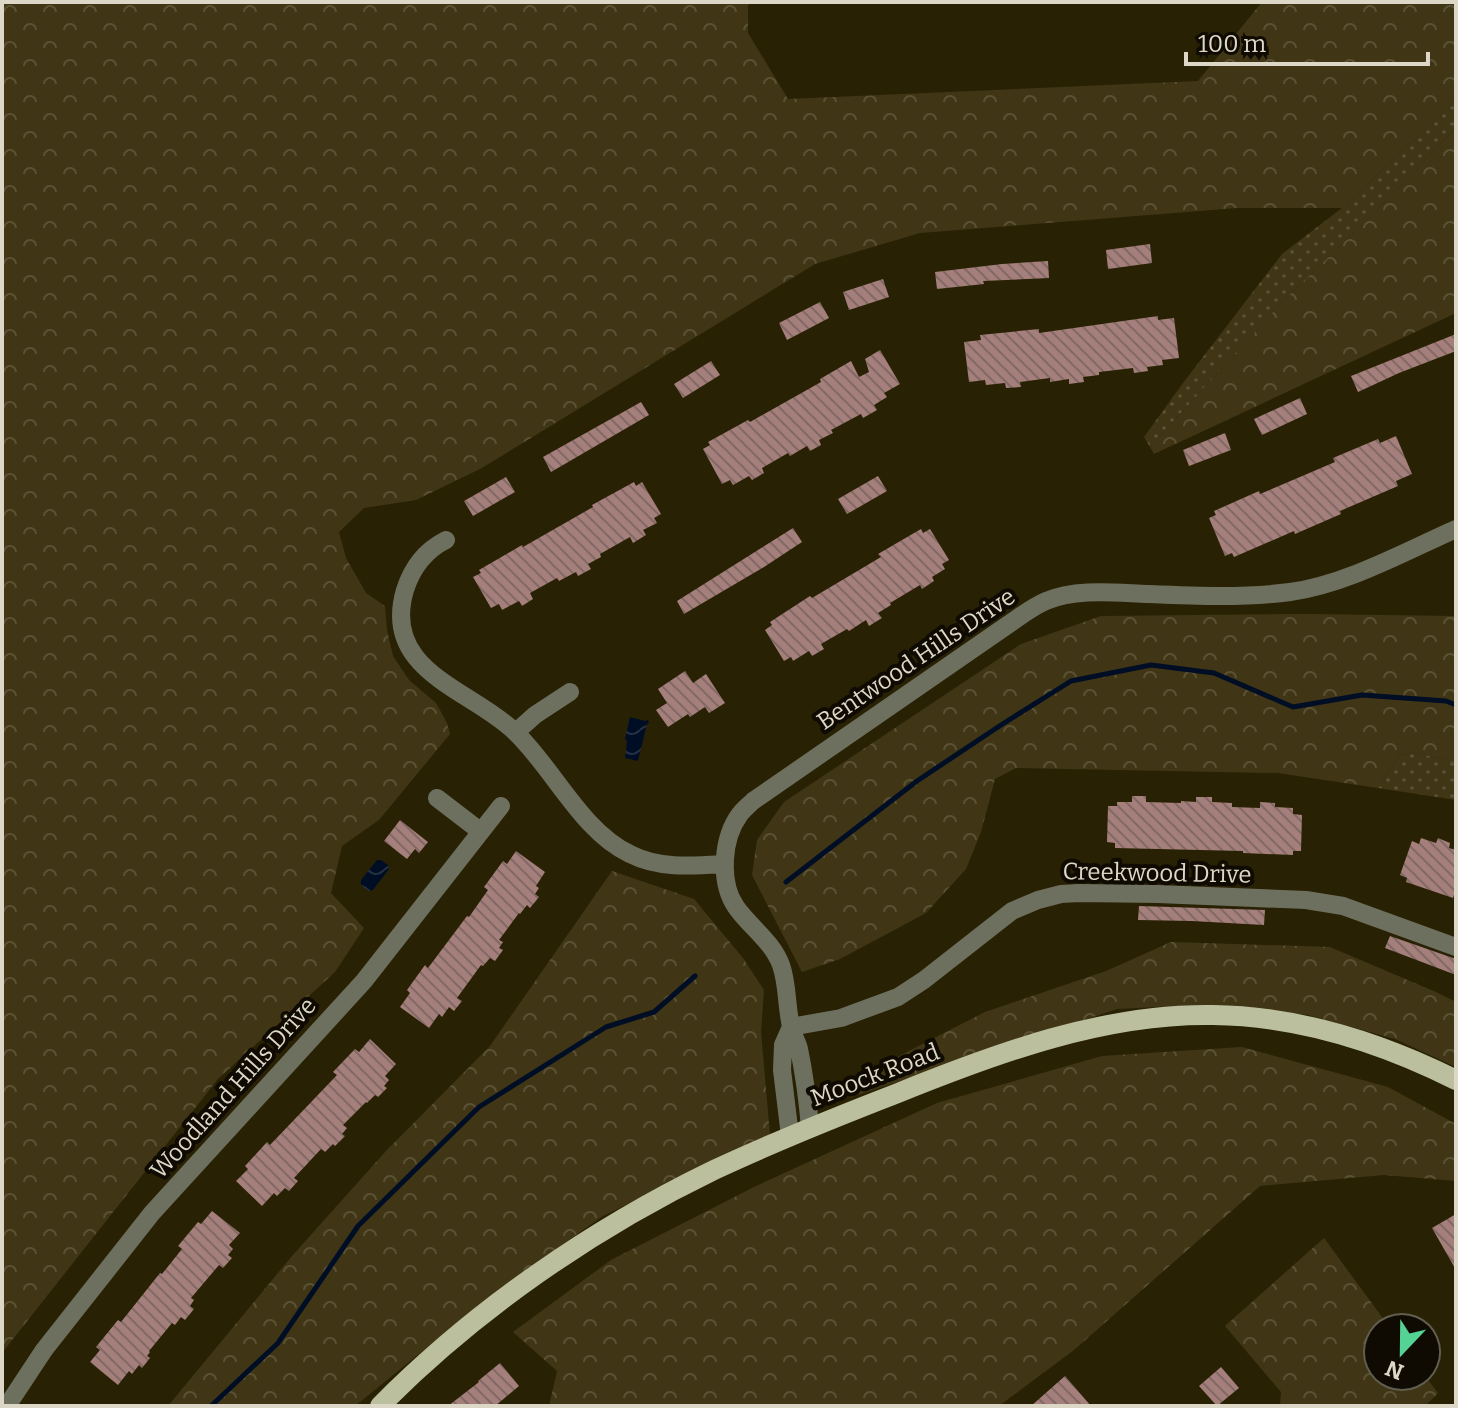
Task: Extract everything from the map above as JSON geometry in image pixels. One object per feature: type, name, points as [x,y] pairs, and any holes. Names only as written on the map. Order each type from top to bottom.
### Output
[{"type":"main road","name":"Moock Road","points":[[380,1406],[403,1382],[500,1302],[596,1235],[712,1172],[790,1136],[938,1076],[1027,1046],[1140,1020],[1213,1015],[1286,1021],[1379,1045],[1456,1080]]},
{"type":"street","name":"Bentwood Hills Drive","points":[[810,1128],[808,1100],[780,963],[769,943],[735,905],[727,889],[725,864],[731,833],[739,815],[753,801],[1047,600],[1105,593],[1224,595],[1293,592],[1349,576],[1456,529]]},
{"type":"street","points":[[446,540],[435,545],[413,571],[402,602],[406,640],[421,663],[440,682],[516,732],[586,817],[627,853],[644,860],[684,866],[725,864]]},
{"type":"street","points":[[516,732],[570,692]]},
{"type":"street","points":[[437,798],[480,831]]},
{"type":"street","name":"Woodland Hills Drive","points":[[7,1406],[44,1350],[152,1213],[364,981],[501,806]]},
{"type":"street","name":"Creekwood Drive","points":[[791,1027],[841,1018],[898,997],[1012,911],[1061,894],[1306,900],[1343,906],[1456,947]]},
{"type":"street","name":"Bentwood Hills Drive","points":[[790,1136],[782,1070],[783,1045],[791,1027]]},
{"type":"green space","points":[[2,2],[750,2],[748,33],[788,99],[1198,81],[1262,2],[1456,2],[1456,100],[1342,208],[1237,208],[920,233],[815,264],[482,468],[416,500],[364,508],[339,532],[346,558],[366,593],[385,606],[393,656],[409,680],[436,703],[450,734],[379,820],[342,846],[331,893],[364,928],[335,972],[218,1079],[2,1353]]},
{"type":"green space","points":[[1456,100],[1456,128],[1286,298],[1150,447],[1144,437],[1282,254],[1342,208]]},
{"type":"green space","points":[[1456,128],[1456,313],[1154,454],[1150,447],[1286,298]]},
{"type":"green space","points":[[1101,616],[1456,616],[1456,763],[1419,753],[1400,755],[1378,788],[1278,773],[1016,768],[995,779],[981,832],[966,869],[926,913],[840,959],[802,972],[752,875],[757,840],[784,802],[1021,644]]},
{"type":"green space","points":[[1419,753],[1456,763],[1456,800],[1378,788],[1400,755]]},
{"type":"green space","points":[[612,871],[694,899],[743,958],[764,990],[761,1032],[770,1135],[603,1216],[499,1289],[355,1406],[168,1406],[292,1256],[386,1151],[490,1046]]},
{"type":"green space","points":[[1171,942],[1330,947],[1436,992],[1456,1002],[1456,1067],[1395,1039],[1308,1015],[1197,1005],[1117,1009],[849,1098],[899,1056],[985,1012],[1106,971]]},
{"type":"green space","points":[[1242,1047],[1388,1087],[1456,1124],[1456,1181],[1384,1175],[1260,1186],[1074,1350],[999,1406],[549,1406],[557,1371],[513,1332],[611,1260],[754,1187],[937,1103],[1102,1056]]},
{"type":"green space","points":[[1324,1238],[1378,1312],[1362,1312],[1362,1392],[1438,1393],[1425,1406],[1280,1406],[1281,1392],[1225,1326]]},
{"type":"water","points":[[630,717],[648,720],[649,723],[638,761],[625,758]]},
{"type":"water","points":[[377,860],[388,865],[389,869],[369,891],[361,885],[361,880]]},
{"type":"building","points":[[1150,244],[1152,263],[1108,269],[1106,250]]},
{"type":"building","points":[[1048,261],[1049,278],[983,281],[984,284],[937,289],[935,272]]},
{"type":"building","points":[[883,279],[889,297],[849,310],[843,292]]},
{"type":"building","points":[[820,302],[829,318],[787,340],[779,323]]},
{"type":"building","points":[[1158,316],[1158,320],[1174,318],[1179,358],[1162,360],[1163,365],[1147,367],[1148,371],[1134,373],[1133,368],[1099,372],[1099,375],[1083,377],[1084,382],[1069,384],[1069,379],[1050,382],[1050,378],[1020,382],[1021,387],[1006,388],[1005,383],[986,385],[985,380],[969,382],[964,342],[981,340],[980,335],[1039,329],[1039,333]]},
{"type":"building","points":[[1456,334],[1456,351],[1358,392],[1351,376]]},
{"type":"building","points":[[880,350],[900,384],[884,393],[887,397],[874,405],[877,410],[863,418],[861,414],[831,430],[833,433],[819,440],[821,445],[810,451],[807,446],[790,456],[788,453],[762,468],[764,473],[752,480],[749,476],[733,485],[730,480],[722,484],[703,449],[710,445],[708,442],[821,382],[820,379],[851,361],[859,377],[869,372],[865,359]]},
{"type":"building","points":[[711,361],[720,375],[683,398],[674,384]]},
{"type":"building","points":[[1300,398],[1307,414],[1262,435],[1254,419]]},
{"type":"building","points":[[641,402],[649,415],[551,472],[543,457]]},
{"type":"building","points":[[1225,433],[1231,450],[1189,466],[1183,450]]},
{"type":"building","points":[[1396,436],[1412,474],[1396,481],[1398,486],[1295,534],[1294,531],[1234,557],[1232,553],[1225,556],[1209,518],[1216,515],[1214,511],[1335,462],[1333,458],[1378,439],[1380,443]]},
{"type":"building","points":[[878,476],[887,491],[847,514],[838,499]]},
{"type":"building","points":[[506,477],[515,492],[473,516],[464,501]]},
{"type":"building","points":[[634,482],[636,486],[642,482],[661,514],[654,518],[657,523],[643,530],[646,535],[633,543],[630,537],[600,554],[601,557],[588,564],[591,569],[578,576],[576,572],[559,581],[557,578],[530,593],[533,599],[522,606],[519,601],[502,610],[499,604],[491,608],[473,577],[481,573],[479,570]]},
{"type":"building","points":[[793,528],[802,542],[684,614],[677,601]]},
{"type":"building","points":[[921,529],[923,533],[930,529],[949,560],[942,564],[945,569],[932,577],[934,581],[922,589],[920,585],[890,603],[878,613],[882,618],[869,626],[866,620],[821,644],[824,649],[812,656],[809,651],[793,661],[791,657],[784,661],[765,630],[772,625],[770,622],[881,557],[878,554]]},
{"type":"building","points":[[685,671],[693,683],[706,674],[725,703],[709,713],[705,707],[690,717],[688,714],[668,727],[656,710],[667,703],[658,689]]},
{"type":"building","points":[[1132,796],[1146,796],[1146,802],[1181,803],[1196,802],[1196,797],[1212,797],[1212,802],[1232,803],[1232,807],[1260,808],[1260,802],[1293,808],[1293,814],[1302,815],[1301,851],[1293,851],[1293,855],[1115,848],[1115,843],[1107,842],[1108,806],[1117,806],[1117,802],[1132,802]]},
{"type":"building","points":[[400,820],[428,842],[419,853],[415,849],[407,859],[384,841]]},
{"type":"building","points":[[1421,838],[1436,843],[1438,838],[1450,843],[1449,848],[1456,850],[1453,898],[1406,882],[1407,878],[1400,875],[1412,841],[1419,844]]},
{"type":"building","points":[[516,851],[545,872],[536,886],[539,888],[535,894],[539,897],[530,908],[527,905],[519,913],[499,940],[503,942],[499,948],[503,950],[495,961],[490,958],[481,965],[457,998],[462,1001],[454,1011],[449,1007],[442,1017],[439,1014],[429,1028],[400,1007],[410,993],[407,990],[425,965],[428,968],[469,917],[488,890],[484,887],[503,861],[507,864]]},
{"type":"building","points":[[1139,906],[1265,910],[1264,925],[1138,920]]},
{"type":"building","points":[[1390,936],[1456,959],[1456,975],[1385,948]]},
{"type":"building","points":[[370,1039],[396,1064],[385,1076],[389,1080],[384,1086],[387,1088],[378,1097],[375,1095],[366,1102],[343,1125],[347,1128],[342,1134],[345,1136],[325,1152],[321,1149],[294,1178],[298,1181],[289,1191],[285,1188],[277,1196],[274,1193],[262,1206],[236,1181],[248,1169],[245,1166],[267,1142],[270,1145],[337,1075],[333,1072],[355,1049],[359,1052]]},
{"type":"building","points":[[212,1211],[240,1233],[229,1245],[233,1249],[228,1255],[232,1258],[223,1268],[219,1265],[191,1298],[194,1300],[190,1306],[194,1309],[185,1320],[181,1317],[175,1325],[172,1323],[149,1351],[147,1356],[150,1358],[142,1368],[139,1365],[132,1374],[129,1371],[118,1385],[90,1362],[100,1350],[96,1347],[162,1274],[182,1249],[178,1246],[198,1222],[201,1224]]},
{"type":"building","points":[[1456,1214],[1456,1270],[1432,1228]]},
{"type":"building","points":[[500,1363],[519,1386],[495,1406],[448,1406],[479,1382]]},
{"type":"building","points":[[1221,1367],[1239,1388],[1217,1406],[1199,1386]]},
{"type":"building","points":[[1065,1376],[1091,1406],[1031,1406]]},
{"type":"waterway","points":[[786,882],[917,781],[1071,681],[1151,665],[1214,673],[1293,707],[1362,695],[1446,701],[1456,705]]},
{"type":"waterway","points":[[211,1406],[278,1343],[358,1226],[479,1107],[606,1027],[654,1012],[695,976]]}]
